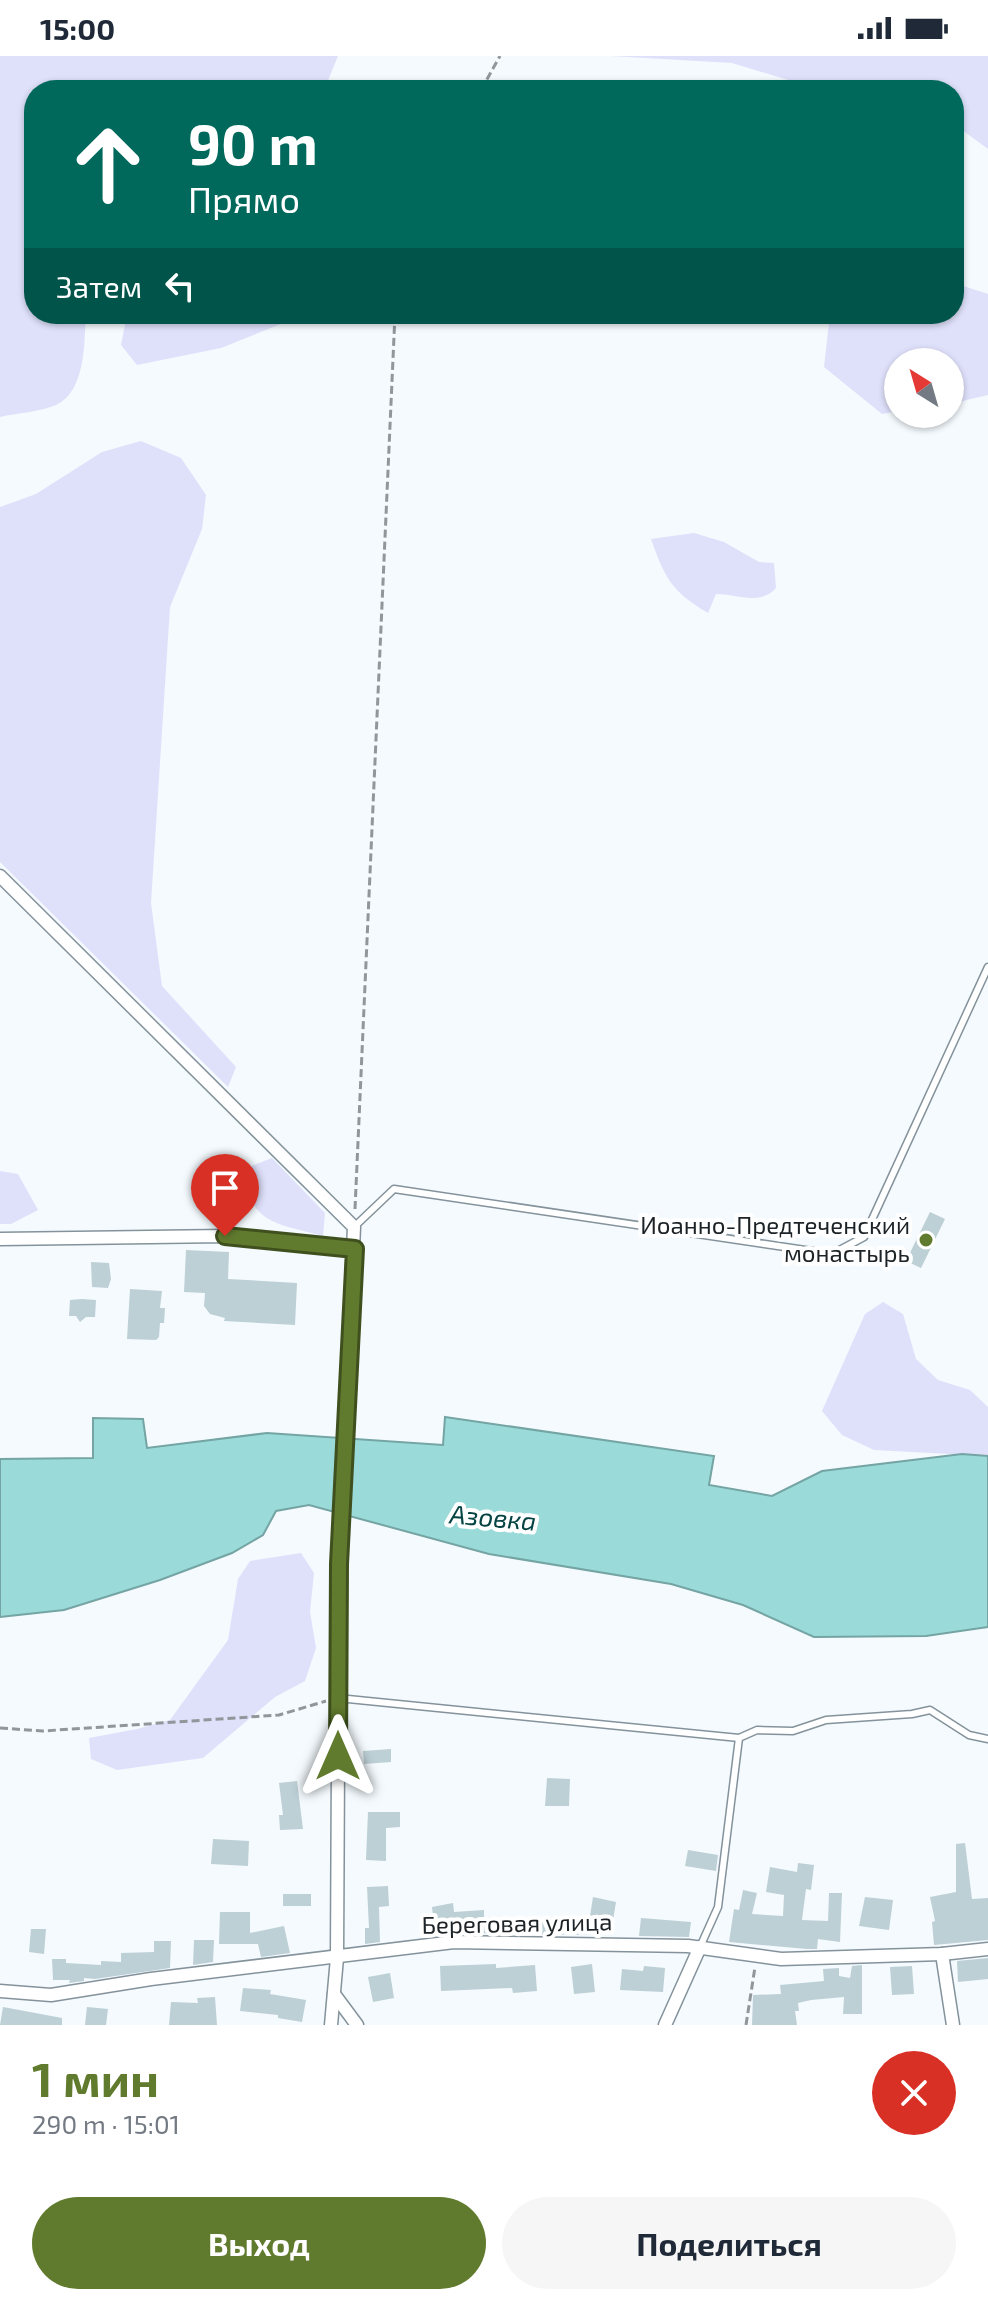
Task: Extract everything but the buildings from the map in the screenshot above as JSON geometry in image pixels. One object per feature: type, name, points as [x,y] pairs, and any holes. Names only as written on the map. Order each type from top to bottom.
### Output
[{"type":"street","points":[[0,876],[354,1227],[339,1564],[337,1958],[331,2025]]},
{"type":"street","points":[[0,1239],[225,1236],[355,1249]]},
{"type":"street","name":"Береговая улица","points":[[0,1991],[51,1995],[151,1979],[454,1942],[700,1947],[781,1959],[942,1954],[988,1949]]},
{"type":"street","points":[[665,2025],[700,1947]]},
{"type":"street","points":[[942,1954],[953,2025]]},
{"type":"street","points":[[334,1994],[357,2025]]},
{"type":"lane","points":[[354,1227],[394,1189],[832,1254],[864,1237],[988,967]]},
{"type":"lane","points":[[338,1698],[739,1738],[757,1730],[793,1731],[826,1720],[930,1710],[969,1735],[988,1739]]},
{"type":"lane","points":[[700,1947],[718,1907],[739,1738]]},
{"type":"path","points":[[487,80],[500,56]]},
{"type":"path","points":[[354,1227],[395,324]]},
{"type":"path","points":[[0,1728],[43,1731],[279,1715],[338,1698]]},
{"type":"path","points":[[746,2025],[756,1955]]},
{"type":"shaded area","points":[[0,56],[338,56],[328,80],[24,80],[24,324],[85,324],[84,352],[78,378],[66,398],[50,407],[0,417]]},
{"type":"shaded area","points":[[611,56],[988,56],[988,149],[964,131],[964,80],[788,80],[732,63]]},
{"type":"shaded area","points":[[964,286],[988,294],[988,395],[964,401],[964,348],[884,348],[882,414],[824,367],[829,324],[964,324]]},
{"type":"shaded area","points":[[125,324],[281,324],[221,348],[137,365],[121,345]]},
{"type":"shaded area","points":[[141,441],[181,458],[206,495],[202,529],[170,607],[151,903],[162,986],[236,1067],[228,1087],[0,862],[0,507],[36,494],[102,452]]},
{"type":"shaded area","points":[[694,533],[724,542],[759,562],[774,563],[776,588],[756,598],[716,594],[708,613],[685,598],[671,582],[651,539]]},
{"type":"shaded area","points":[[272,1158],[325,1213],[323,1236],[278,1224],[258,1210],[251,1200],[249,1167]]},
{"type":"shaded area","points":[[0,1171],[18,1174],[38,1210],[11,1224],[0,1224]]},
{"type":"shaded area","points":[[883,1302],[903,1314],[916,1359],[938,1380],[970,1390],[988,1407],[988,1456],[874,1450],[842,1435],[822,1411],[865,1314]]},
{"type":"shaded area","points":[[301,1553],[314,1573],[310,1612],[316,1648],[305,1681],[275,1697],[203,1758],[117,1770],[91,1759],[89,1738],[170,1720],[228,1640],[238,1579],[250,1561]]},
{"type":"water","name":"Азовка","points":[[445,1417],[714,1456],[709,1485],[772,1496],[822,1471],[962,1454],[988,1456],[988,1627],[926,1636],[814,1637],[743,1605],[671,1584],[489,1554],[309,1505],[276,1511],[263,1535],[232,1553],[160,1580],[64,1610],[0,1617],[0,1459],[93,1458],[93,1418],[143,1419],[147,1448],[267,1433],[443,1445]]},
{"type":"place","name":"Иоанно-Предтеченский монастырь","points":[[926,1240]]},
{"type":"route","points":[[225,1236],[355,1249],[339,1564],[338,1756]]}]
